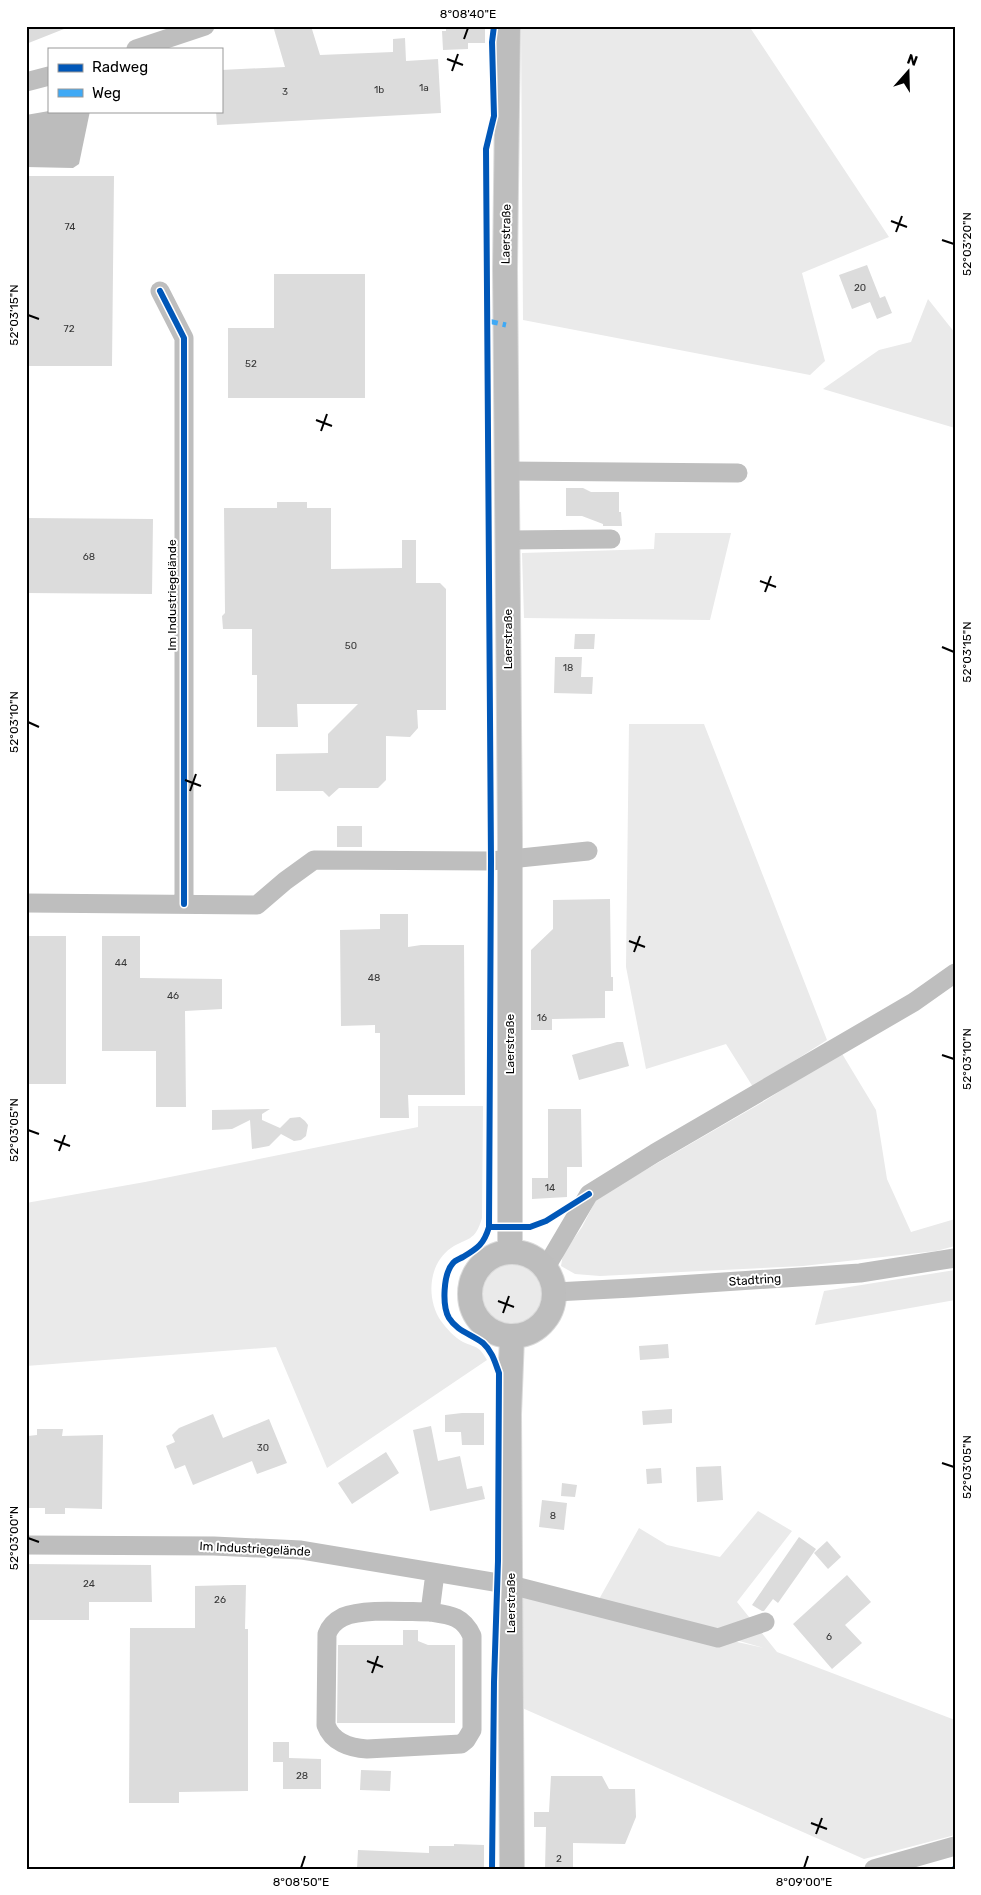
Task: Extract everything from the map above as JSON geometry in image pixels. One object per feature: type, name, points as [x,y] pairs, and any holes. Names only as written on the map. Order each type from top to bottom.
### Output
[{"type":"main road","name":"Laerstraße","points":[[508,26],[506,259],[510,1252]]},
{"type":"main road","points":[[510,1252],[531,1256],[546,1267],[553,1280],[554,1292],[550,1312],[542,1324],[528,1334],[512,1337],[500,1335],[489,1330],[480,1322],[473,1311],[470,1300],[470,1288],[475,1274],[484,1262],[496,1255],[510,1252]]},
{"type":"main road","name":"Laerstraße","points":[[512,1337],[509,1414],[512,1869]]},
{"type":"street","points":[[139,48],[205,26]]},
{"type":"street","points":[[26,82],[48,76]]},
{"type":"street","name":"Im Industriegelände","points":[[160,291],[184,338],[184,904]]},
{"type":"street","points":[[507,471],[738,473]]},
{"type":"street","points":[[508,540],[611,539]]},
{"type":"street","points":[[26,903],[257,905],[314,860],[509,860],[588,851]]},
{"type":"street","points":[[546,1267],[589,1194],[655,1153],[914,1002],[955,973]]},
{"type":"street","name":"Stadtring","points":[[554,1292],[860,1273],[955,1258]]},
{"type":"street","name":"Im Industriegelände","points":[[26,1545],[214,1546],[301,1550],[511,1585],[718,1638],[765,1622]]},
{"type":"street","points":[[430,1612],[435,1573]]},
{"type":"street","points":[[430,1612],[451,1615],[460,1619],[468,1626],[472,1636],[472,1730],[466,1740],[461,1744],[367,1749],[356,1748],[336,1739],[329,1733],[326,1725],[327,1634],[330,1628],[337,1620],[344,1616],[358,1613],[430,1612]]},
{"type":"street","points":[[874,1869],[955,1846]]},
{"type":"shaded area","points":[[521,26],[749,26],[889,237],[802,273],[825,361],[810,375],[523,320]]},
{"type":"shaded area","points":[[48,111],[90,112],[79,164],[73,168],[26,167],[26,115]]},
{"type":"shaded area","points":[[928,299],[955,333],[955,428],[823,389],[879,350],[911,342]]},
{"type":"shaded area","points":[[655,533],[731,533],[710,620],[524,618],[522,553],[654,549]]},
{"type":"shaded area","points":[[629,724],[704,724],[827,1040],[753,1087],[726,1044],[646,1069],[626,967]]},
{"type":"shaded area","points":[[841,1052],[876,1110],[887,1179],[911,1232],[955,1219],[955,1246],[936,1251],[803,1266],[600,1276],[575,1274],[561,1266],[563,1254],[582,1227],[597,1198],[763,1102]]},
{"type":"shaded area","points":[[418,1106],[483,1106],[482,1218],[474,1235],[451,1248],[443,1255],[434,1272],[432,1292],[433,1303],[441,1321],[460,1340],[482,1352],[487,1360],[327,1468],[276,1347],[26,1366],[26,1203],[145,1182],[418,1127]]},
{"type":"shaded area","points":[[511,1260],[524,1263],[536,1270],[543,1282],[546,1295],[543,1308],[536,1320],[524,1327],[511,1330],[498,1327],[486,1320],[479,1308],[476,1295],[479,1282],[486,1270],[498,1263]]},
{"type":"shaded area","points":[[955,1270],[955,1300],[815,1325],[824,1291]]},
{"type":"shaded area","points":[[758,1511],[792,1531],[737,1602],[777,1652],[955,1720],[955,1835],[864,1859],[520,1707],[523,1594],[764,1648],[598,1601],[639,1528],[667,1545],[720,1557]]},
{"type":"building","points":[[26,26],[69,26],[69,27],[26,44]]},
{"type":"building","points":[[273,26],[311,26],[320,55],[393,52],[393,39],[405,38],[406,61],[438,59],[441,113],[217,125],[216,112],[222,112],[222,70],[285,67]]},
{"type":"building","points":[[446,26],[485,26],[485,43],[468,43],[468,49],[443,50],[442,31],[446,31]]},
{"type":"building","points":[[26,176],[114,176],[112,366],[26,366]]},
{"type":"building","points":[[867,265],[880,298],[885,296],[892,313],[877,319],[870,302],[852,309],[839,275]]},
{"type":"building","points":[[274,274],[365,274],[365,398],[228,398],[228,328],[274,328]]},
{"type":"building","points":[[566,488],[583,488],[591,492],[619,492],[619,512],[621,512],[622,526],[603,526],[603,524],[582,516],[566,516]]},
{"type":"building","points":[[277,502],[307,502],[307,508],[331,508],[331,569],[402,568],[402,540],[416,540],[416,583],[440,583],[446,589],[446,710],[417,710],[418,728],[410,737],[386,736],[386,780],[378,788],[339,788],[329,797],[323,791],[276,791],[276,754],[328,753],[328,734],[358,704],[297,704],[298,727],[257,727],[257,675],[252,675],[252,629],[223,629],[222,616],[225,613],[224,508],[277,508]]},
{"type":"building","points":[[26,518],[153,519],[152,594],[26,593]]},
{"type":"building","points":[[575,634],[595,634],[594,649],[574,649]]},
{"type":"building","points":[[555,657],[582,657],[581,677],[593,677],[592,694],[554,693]]},
{"type":"building","points":[[337,826],[362,826],[362,847],[337,847]]},
{"type":"building","points":[[610,899],[611,977],[613,977],[613,991],[605,991],[605,1018],[552,1019],[552,1030],[531,1030],[531,950],[553,929],[553,900]]},
{"type":"building","points":[[380,914],[408,914],[408,947],[421,945],[464,945],[465,1095],[408,1095],[409,1118],[380,1118],[380,1033],[375,1033],[375,1025],[341,1026],[340,930],[380,929]]},
{"type":"building","points":[[26,936],[66,936],[66,1084],[26,1084]]},
{"type":"building","points":[[102,936],[140,936],[140,978],[222,979],[222,1009],[185,1011],[186,1107],[156,1107],[156,1051],[102,1051]]},
{"type":"building","points":[[623,1042],[629,1066],[579,1080],[572,1055]]},
{"type":"building","points":[[270,1109],[262,1114],[262,1120],[280,1128],[290,1118],[300,1117],[308,1125],[306,1136],[301,1140],[294,1141],[281,1134],[269,1146],[252,1149],[250,1120],[232,1129],[212,1130],[212,1110]]},
{"type":"building","points":[[548,1109],[581,1109],[582,1167],[567,1167],[567,1197],[532,1199],[532,1178],[548,1178]]},
{"type":"building","points":[[668,1344],[669,1358],[640,1360],[639,1346]]},
{"type":"building","points":[[672,1409],[672,1423],[643,1425],[642,1411]]},
{"type":"building","points":[[484,1413],[484,1445],[462,1445],[461,1432],[445,1432],[445,1415]]},
{"type":"building","points":[[213,1414],[223,1438],[269,1419],[287,1463],[257,1474],[252,1461],[193,1485],[185,1465],[175,1469],[166,1446],[175,1442],[172,1435],[179,1428]]},
{"type":"building","points":[[431,1426],[438,1461],[460,1456],[467,1489],[482,1486],[485,1499],[430,1511],[413,1430]]},
{"type":"building","points":[[37,1429],[63,1429],[62,1436],[103,1435],[102,1509],[65,1508],[65,1514],[45,1514],[45,1508],[26,1508],[28,1436],[37,1435]]},
{"type":"building","points":[[386,1452],[399,1473],[352,1504],[338,1483]]},
{"type":"building","points":[[721,1466],[723,1500],[697,1502],[696,1467]]},
{"type":"building","points":[[661,1468],[662,1483],[647,1484],[646,1469]]},
{"type":"building","points":[[562,1483],[577,1485],[575,1497],[561,1496]]},
{"type":"building","points":[[542,1500],[567,1503],[564,1530],[539,1527]]},
{"type":"building","points":[[799,1537],[816,1549],[778,1603],[773,1599],[762,1611],[752,1605]]},
{"type":"building","points":[[827,1541],[841,1557],[828,1569],[814,1553]]},
{"type":"building","points":[[26,1564],[151,1565],[152,1602],[89,1602],[89,1620],[26,1620]]},
{"type":"building","points":[[847,1575],[871,1602],[845,1625],[862,1643],[832,1669],[793,1624]]},
{"type":"building","points":[[246,1585],[245,1629],[248,1629],[248,1791],[179,1792],[179,1803],[129,1803],[130,1628],[195,1628],[195,1586]]},
{"type":"building","points":[[403,1630],[418,1630],[418,1641],[428,1645],[455,1645],[455,1723],[337,1723],[338,1645],[403,1645]]},
{"type":"building","points":[[273,1742],[289,1742],[289,1758],[321,1759],[321,1789],[283,1789],[283,1762],[273,1762]]},
{"type":"building","points":[[361,1770],[391,1771],[390,1791],[360,1790]]},
{"type":"building","points":[[551,1776],[602,1776],[609,1789],[635,1789],[636,1817],[625,1844],[573,1843],[573,1869],[545,1869],[546,1827],[534,1827],[534,1812],[549,1812]]},
{"type":"building","points":[[454,1844],[484,1845],[484,1869],[357,1869],[358,1850],[429,1853],[429,1846],[454,1846]]},
{"type":"marked path","points":[[488,321],[506,325]]},
{"type":"cycle path","points":[[492,1869],[494,1682],[498,1561],[499,1373],[493,1357],[486,1346],[460,1329],[449,1318],[445,1306],[445,1282],[450,1268],[455,1261],[480,1245],[489,1227],[491,861],[486,149],[494,116],[492,42],[494,26]]},
{"type":"cycle path","points":[[160,291],[184,338],[184,904]]},
{"type":"cycle path","points":[[489,1227],[530,1227],[546,1221],[589,1194]]}]
